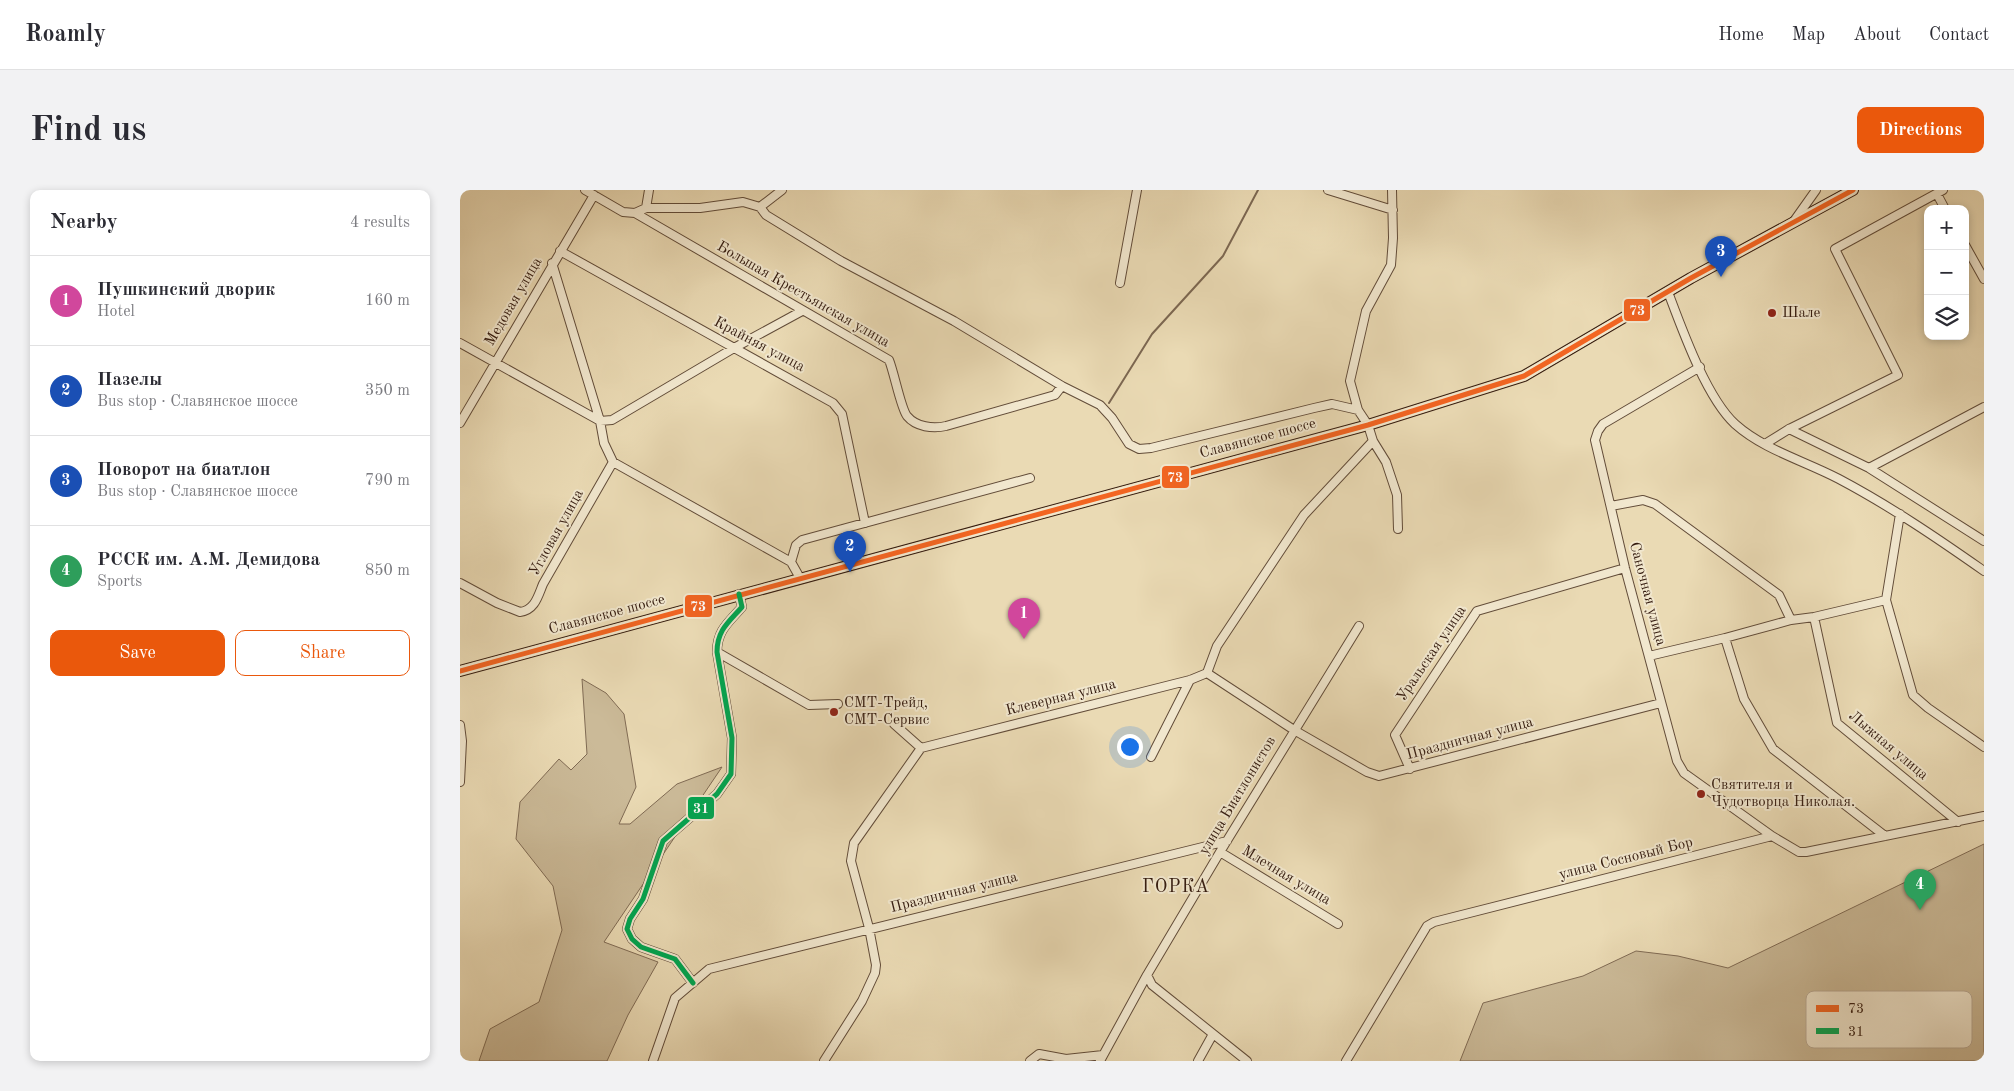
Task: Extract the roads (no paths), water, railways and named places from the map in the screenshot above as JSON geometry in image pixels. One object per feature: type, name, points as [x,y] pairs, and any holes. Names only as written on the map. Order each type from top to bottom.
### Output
[{"type":"main road","name":"Славянское шоссе","points":[[460,671],[1368,425],[1524,376],[1668,292],[1853,190]]},
{"type":"street","name":"Большая Крестьянская улица","points":[[585,190],[623,212],[635,214],[889,360],[906,415],[921,425],[937,428],[1017,406],[1055,395],[1062,386]]},
{"type":"street","points":[[646,208],[649,190]]},
{"type":"street","points":[[760,207],[782,190]]},
{"type":"street","points":[[1120,283],[1136,190]]},
{"type":"street","points":[[1328,190],[1393,210]]},
{"type":"street","points":[[1392,190],[1393,238],[1391,265],[1366,311],[1350,381],[1358,410],[1368,425],[1372,440],[1386,462],[1397,495],[1398,529]]},
{"type":"street","points":[[1794,221],[1816,190]]},
{"type":"street","points":[[1765,444],[1789,428],[1898,375],[1835,249],[1940,192],[1944,205]]},
{"type":"street","name":"Медовая улица","points":[[460,423],[552,263],[594,195]]},
{"type":"street","points":[[635,214],[646,208],[700,208],[743,202],[760,207],[766,215],[841,262],[954,320],[1062,386],[1100,405],[1112,418],[1129,444],[1139,449],[1151,448],[1332,404],[1358,410]]},
{"type":"street","points":[[1968,250],[1984,279]]},
{"type":"street","name":"Крайняя улица","points":[[560,252],[825,397],[838,408],[842,414],[865,523]]},
{"type":"street","points":[[552,263],[600,421],[604,443],[613,462],[790,562],[800,578]]},
{"type":"street","points":[[1668,292],[1717,402],[1735,424],[1765,444],[1838,479],[1900,514],[1984,571]]},
{"type":"street","points":[[460,343],[494,364],[600,421],[612,420],[734,348],[802,311]]},
{"type":"street","name":"Саночная улица","points":[[1700,367],[1603,424],[1598,431],[1596,440],[1625,568],[1677,761],[1684,773],[1772,836]]},
{"type":"street","points":[[1869,468],[1984,407]]},
{"type":"street","points":[[1789,428],[1869,468],[1984,541]]},
{"type":"street","points":[[1207,673],[1217,646],[1304,515],[1372,440]]},
{"type":"street","name":"Угловая улица","points":[[460,583],[497,603],[520,612],[531,608],[613,462]]},
{"type":"street","points":[[790,562],[796,545],[802,540],[1030,478]]},
{"type":"street","points":[[1611,506],[1643,500],[1655,504],[1779,595],[1791,620]]},
{"type":"street","points":[[1900,514],[1886,600],[1913,695],[1928,708],[1984,747]]},
{"type":"street","name":"Уральская улица","points":[[1410,769],[1395,735],[1477,610],[1625,568]]},
{"type":"street","points":[[693,983],[675,959],[641,947],[632,939],[627,929],[630,919],[643,900],[663,841],[717,794],[731,774],[732,738],[717,652],[717,640],[721,631],[742,607],[739,594]]},
{"type":"street","points":[[1649,656],[1791,620],[1814,617],[1886,600]]},
{"type":"street","name":"Лыжная улица","points":[[1814,617],[1837,723],[1958,822]]},
{"type":"street","name":"улица Биатлонистов","points":[[1102,1058],[1148,974],[1220,852],[1359,626]]},
{"type":"street","points":[[1725,638],[1744,699],[1773,749],[1885,836]]},
{"type":"street","points":[[717,652],[810,705],[838,704]]},
{"type":"street","name":"Клеверная улица","points":[[921,748],[1190,680],[1207,673]]},
{"type":"street","name":"Праздничная улица","points":[[1207,673],[1294,730],[1367,772],[1379,776],[1661,703]]},
{"type":"street","points":[[1151,757],[1190,680]]},
{"type":"street","points":[[824,1061],[862,1001],[875,973],[876,965],[869,928],[851,861],[851,852],[854,843],[921,748],[894,724]]},
{"type":"street","points":[[460,725],[462,741],[460,782]]},
{"type":"street","points":[[1772,836],[1799,852],[1806,852],[1984,816]]},
{"type":"street","name":"улица Сосновый Бор","points":[[1346,1061],[1427,926],[1434,922],[1772,836]]},
{"type":"street","name":"Праздничная улица","points":[[654,1061],[675,998],[709,969],[1227,841]]},
{"type":"street","name":"Млечная улица","points":[[1220,852],[1338,924]]},
{"type":"street","points":[[1148,974],[1152,985],[1246,1061]]},
{"type":"street","points":[[1198,1061],[1213,1034]]},
{"type":"street","points":[[1030,1061],[1039,1054],[1066,1059],[1102,1058]]},
{"type":"waterway","points":[[1109,403],[1152,334],[1223,256],[1258,190]]},
{"type":"place","name":"Поворот на биатлон","points":[[1721,277]]},
{"type":"place","name":"Шале","points":[[1772,313]]},
{"type":"place","name":"Пазелы","points":[[850,572]]},
{"type":"place","name":"Пушкинский дворик","points":[[1024,639]]},
{"type":"place","name":"СМТ-Трейд, СМТ-Сервис","points":[[834,712]]},
{"type":"place","name":"Святителя и Чудотворца Николая.","points":[[1701,794]]},
{"type":"place","name":"РССК им. А.М. Демидова","points":[[1920,910]]},
{"type":"district","name":"ГОРКА","points":[[1176,887]]}]
